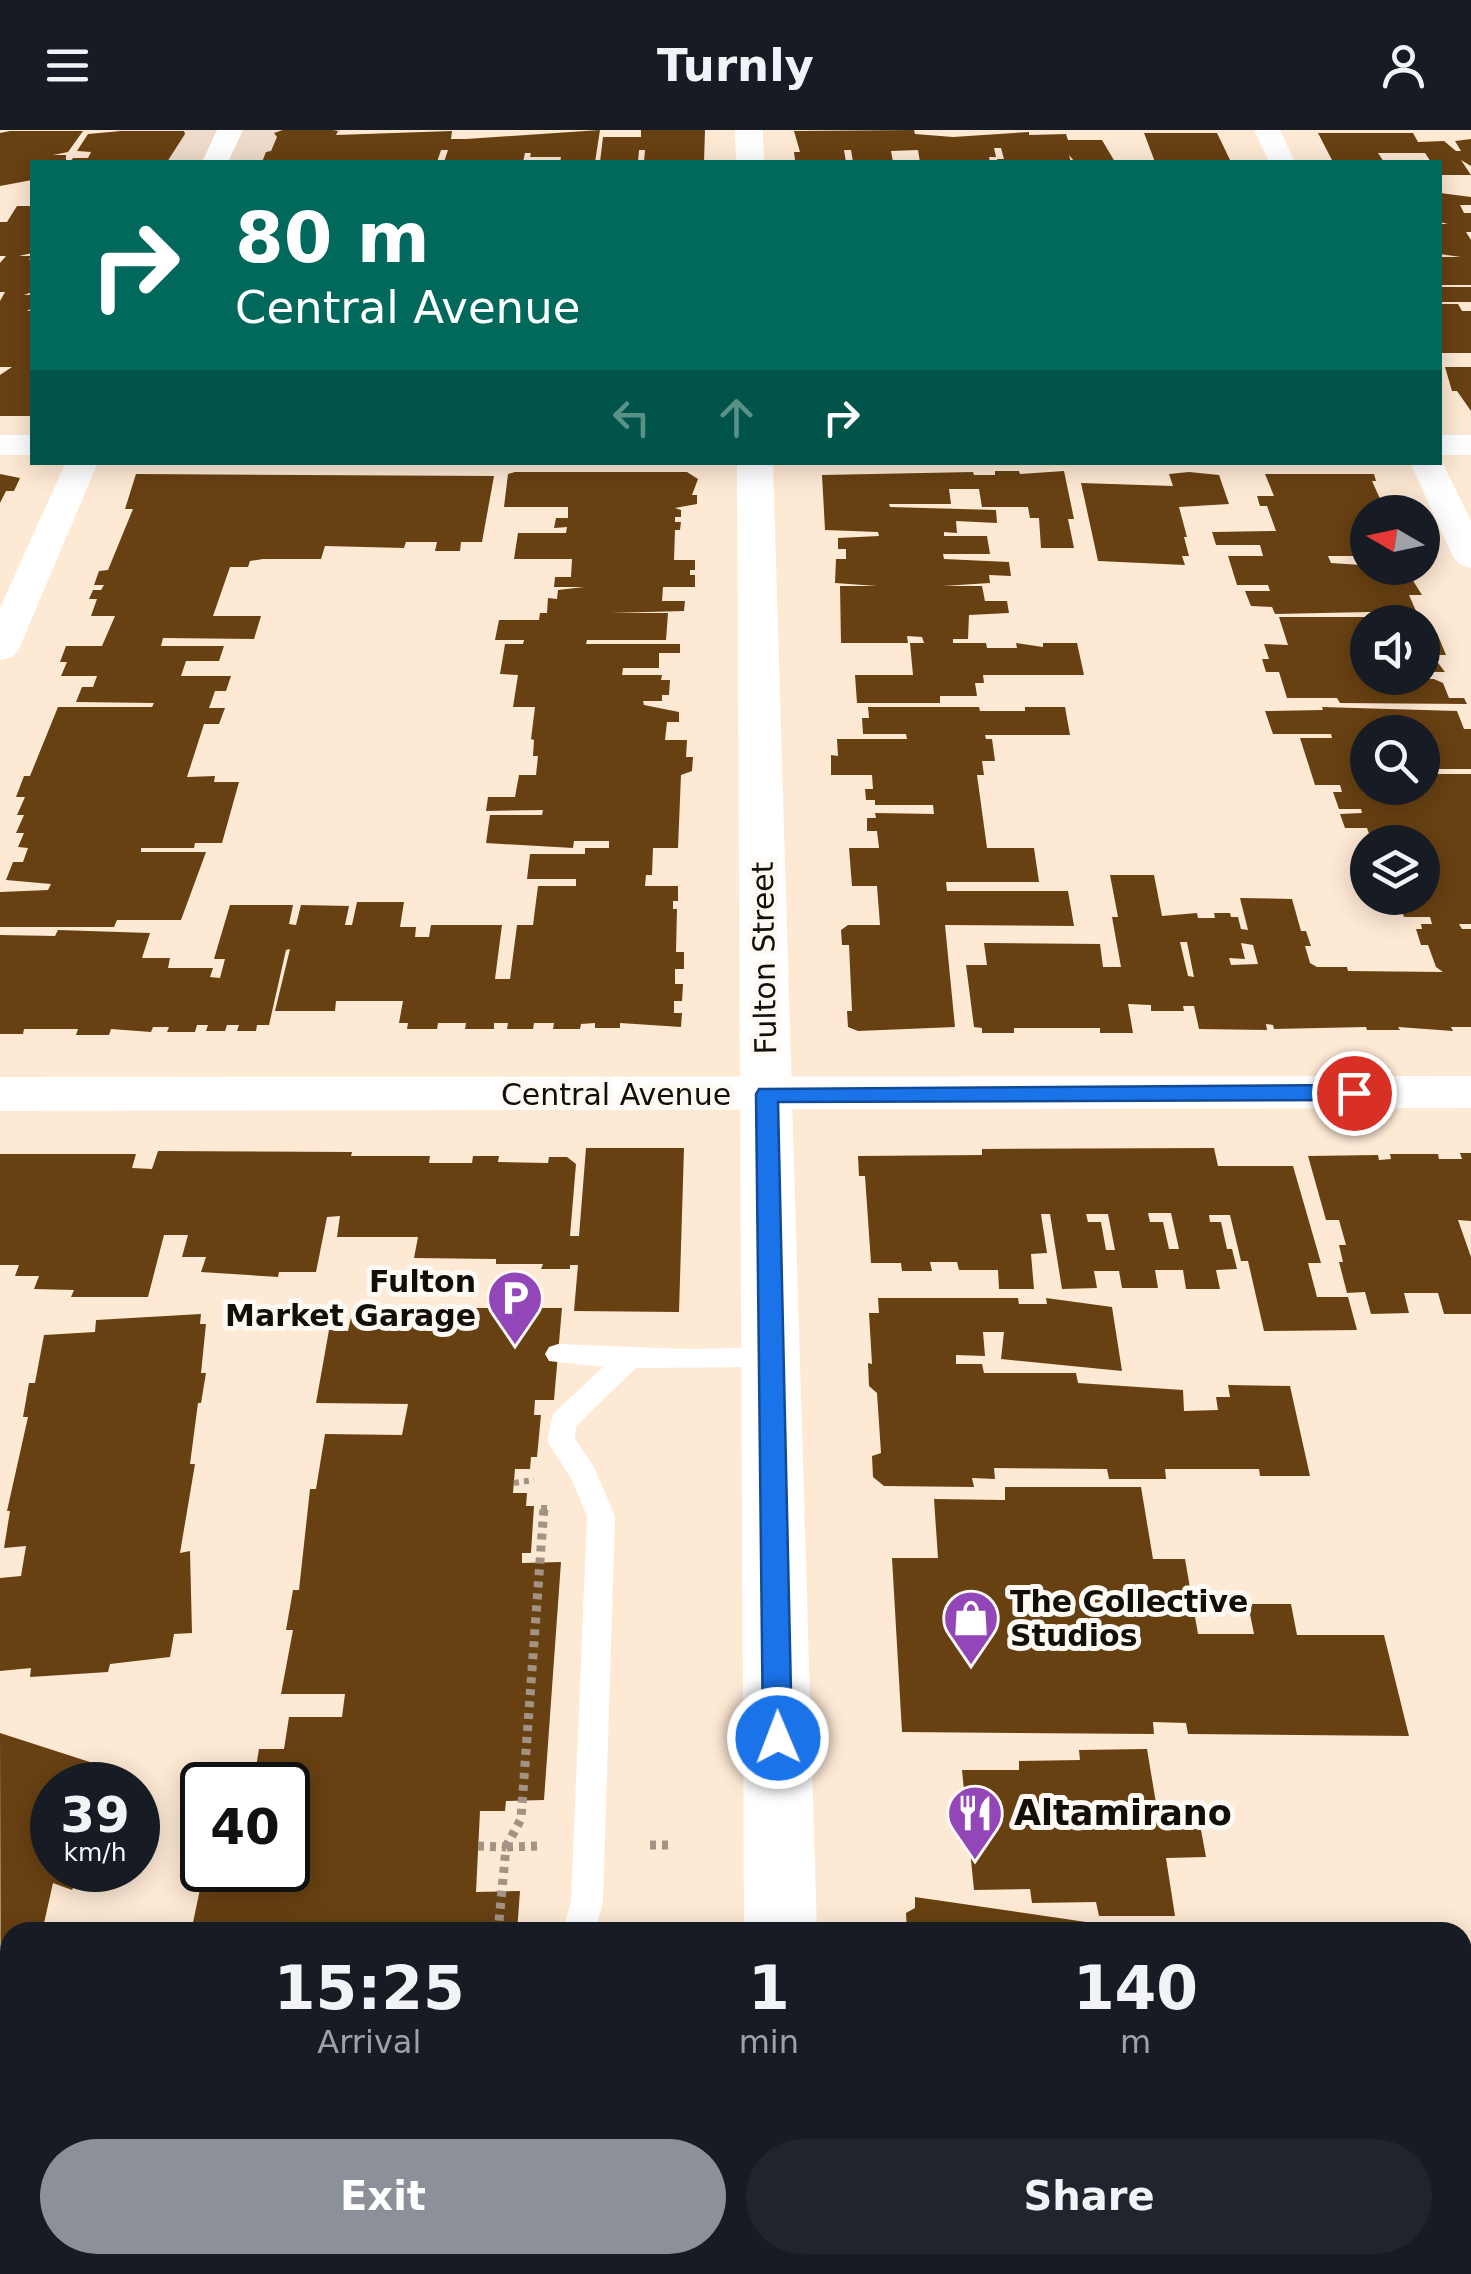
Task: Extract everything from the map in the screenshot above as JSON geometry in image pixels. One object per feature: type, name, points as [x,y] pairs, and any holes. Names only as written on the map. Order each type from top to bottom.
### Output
[{"type":"street","points":[[216,160],[230,130]]},
{"type":"street","points":[[749,130],[750,160]]},
{"type":"street","points":[[1266,130],[1281,160]]},
{"type":"street","points":[[0,445],[30,445]]},
{"type":"street","points":[[1442,445],[1471,445]]},
{"type":"street","points":[[0,650],[82,465]]},
{"type":"street","name":"Fulton Street","points":[[755,465],[781,1922]]},
{"type":"street","points":[[1427,465],[1471,557]]},
{"type":"street","name":"Central Avenue","points":[[0,1094],[1471,1092]]},
{"type":"lane","points":[[558,1354],[772,1356]]},
{"type":"lane","points":[[582,1922],[587,1902],[602,1516],[584,1475],[560,1441],[563,1422],[630,1357]]},
{"type":"path","points":[[499,1922],[506,1847],[521,1820],[544,1498]]},
{"type":"path","points":[[650,1845],[671,1845]]},
{"type":"path","points":[[478,1846],[506,1847]]},
{"type":"shaded area","points":[[118,130],[341,130],[331,160],[101,159]]},
{"type":"building","points":[[600,130],[595,160],[530,157],[531,153],[525,153],[523,160],[445,160],[448,150],[441,150],[438,160],[263,160],[277,137],[274,133],[452,131],[451,139],[466,139]]},
{"type":"building","points":[[641,130],[705,130],[704,160],[644,160],[645,150],[639,150],[638,160],[600,160],[603,137],[641,137]]},
{"type":"building","points":[[914,130],[915,134],[953,137],[1066,134],[1068,140],[1102,140],[1114,160],[1073,160],[1069,155],[1070,160],[997,160],[1004,159],[1001,148],[994,148],[996,157],[990,160],[920,160],[918,150],[891,151],[893,160],[853,160],[851,150],[844,150],[846,160],[795,160],[794,152],[800,152],[794,131]]},
{"type":"building","points":[[83,131],[68,152],[53,155],[66,155],[66,160],[30,160],[30,180],[0,186],[0,133]]},
{"type":"building","points":[[1144,133],[1217,133],[1230,160],[1154,160]]},
{"type":"building","points":[[1318,133],[1413,133],[1418,142],[1444,141],[1456,151],[1461,151],[1455,141],[1471,139],[1471,166],[1461,160],[1471,175],[1442,175],[1442,160],[1430,160],[1425,153],[1378,153],[1383,160],[1332,160]]},
{"type":"building","points":[[88,134],[185,134],[168,160],[72,160],[88,158],[91,152],[77,151]]},
{"type":"building","points":[[1442,193],[1471,197],[1471,205],[1460,205],[1464,213],[1471,213],[1471,232],[1466,232],[1471,240],[1471,285],[1442,285],[1442,257],[1461,257],[1442,254],[1442,224],[1448,224],[1442,222]]},
{"type":"building","points":[[17,206],[30,206],[30,253],[19,256],[30,256],[30,293],[24,295],[30,295],[30,416],[0,416],[0,375],[12,367],[0,367],[0,301],[5,292],[0,292],[0,263],[6,256],[0,256],[0,222],[7,222]]},
{"type":"building","points":[[1442,287],[1471,287],[1471,302],[1442,302]]},
{"type":"building","points":[[1442,304],[1458,304],[1462,311],[1471,311],[1471,353],[1442,353]]},
{"type":"building","points":[[1445,367],[1471,367],[1471,411],[1457,391],[1452,391]]},
{"type":"building","points":[[995,471],[1064,471],[1074,519],[1068,519],[1074,548],[1041,548],[1039,518],[1030,518],[1028,507],[982,507],[979,489],[949,489],[951,504],[889,504],[996,510],[997,523],[956,521],[957,533],[944,532],[944,536],[987,536],[990,554],[943,554],[944,559],[1009,562],[1011,576],[989,575],[990,583],[943,586],[982,586],[985,601],[1007,601],[1009,613],[969,615],[968,639],[953,639],[953,643],[1017,648],[1016,643],[1043,647],[1043,643],[1077,643],[1084,675],[983,675],[984,683],[975,683],[977,696],[940,696],[940,703],[857,703],[855,675],[913,675],[910,643],[924,643],[922,637],[907,636],[908,643],[841,643],[840,586],[877,586],[835,583],[836,559],[846,559],[846,549],[838,549],[838,538],[879,536],[878,532],[825,530],[822,475],[995,475]]},
{"type":"building","points":[[687,472],[698,479],[692,495],[697,495],[697,504],[675,508],[681,510],[681,517],[675,517],[675,522],[681,522],[680,530],[675,530],[674,560],[695,560],[695,570],[690,570],[690,575],[695,575],[695,587],[663,587],[662,601],[685,601],[684,611],[611,613],[668,613],[666,640],[587,640],[586,644],[680,644],[680,653],[659,653],[659,668],[623,668],[622,675],[662,675],[661,680],[670,680],[669,695],[662,695],[662,701],[643,701],[644,705],[679,712],[679,722],[667,722],[665,740],[687,740],[686,757],[693,757],[692,771],[681,775],[678,848],[653,848],[652,875],[646,875],[645,886],[678,886],[678,901],[673,901],[673,909],[677,909],[676,952],[684,952],[684,969],[675,969],[675,984],[683,984],[682,1001],[674,1001],[674,1013],[682,1013],[681,1027],[620,1023],[620,1028],[595,1028],[595,1023],[581,1024],[580,1029],[553,1029],[554,1023],[534,1023],[533,1029],[507,1029],[508,1023],[494,1023],[494,1029],[465,1029],[466,1023],[438,1023],[437,1029],[407,1029],[408,1023],[399,1023],[403,1001],[336,1001],[335,1011],[275,1011],[290,949],[286,950],[269,1025],[257,1025],[256,1031],[237,1031],[239,1025],[227,1025],[225,1031],[206,1031],[208,1025],[197,1025],[195,1032],[167,1032],[169,1027],[153,1027],[151,1032],[111,1029],[109,1035],[76,1035],[78,1029],[24,1029],[23,1034],[0,1034],[0,935],[55,936],[58,930],[150,933],[142,958],[170,958],[168,968],[213,968],[210,977],[220,978],[225,959],[214,959],[230,905],[293,905],[289,924],[296,925],[301,905],[349,906],[345,925],[352,925],[357,902],[404,902],[400,927],[416,927],[415,937],[429,937],[431,925],[502,925],[495,979],[510,979],[517,925],[533,925],[538,886],[576,886],[576,879],[527,879],[530,854],[585,854],[585,848],[609,848],[609,841],[574,841],[573,848],[486,843],[490,815],[542,815],[543,810],[486,811],[488,797],[515,797],[519,775],[536,775],[538,756],[533,756],[531,739],[535,707],[513,707],[518,675],[500,674],[505,644],[523,644],[524,640],[495,640],[499,620],[539,620],[540,613],[547,613],[548,598],[557,599],[558,590],[584,587],[554,587],[555,577],[571,577],[572,559],[514,559],[518,533],[566,533],[567,527],[554,528],[556,518],[568,518],[568,507],[504,507],[508,474]]},
{"type":"building","points":[[0,474],[20,478],[14,491],[6,491],[0,503]]},
{"type":"building","points":[[136,474],[494,476],[482,542],[461,542],[460,551],[435,551],[437,542],[406,542],[404,548],[325,546],[321,559],[263,559],[250,561],[248,567],[230,567],[213,616],[261,616],[254,639],[163,638],[161,646],[224,646],[219,661],[186,661],[181,676],[231,676],[226,691],[215,691],[209,708],[225,708],[219,724],[204,724],[187,777],[215,776],[214,782],[239,782],[222,843],[195,843],[194,848],[141,848],[141,852],[206,852],[181,920],[117,920],[114,927],[0,927],[0,892],[48,890],[51,884],[6,880],[13,862],[23,862],[28,848],[18,847],[24,833],[16,833],[24,815],[17,815],[25,797],[16,797],[24,776],[30,776],[58,707],[152,707],[154,703],[76,702],[82,687],[93,687],[97,676],[61,676],[67,662],[60,662],[66,646],[102,646],[115,616],[91,616],[97,599],[89,599],[93,590],[101,590],[104,585],[94,585],[99,571],[108,570],[133,509],[125,509]]},
{"type":"building","points":[[1169,474],[1219,475],[1229,504],[1179,507],[1189,556],[1182,556],[1185,565],[1098,561],[1081,483],[1173,486]]},
{"type":"building","points":[[1265,474],[1374,474],[1376,481],[1372,481],[1378,495],[1350,495],[1350,556],[1328,556],[1331,563],[1350,564],[1350,585],[1416,585],[1422,595],[1409,595],[1413,605],[1350,605],[1350,612],[1275,614],[1272,607],[1251,606],[1245,591],[1270,591],[1268,585],[1237,585],[1228,556],[1263,556],[1260,545],[1216,545],[1212,532],[1276,531],[1267,506],[1260,506],[1257,496],[1274,496]]},
{"type":"building","points":[[1279,617],[1350,617],[1350,695],[1440,695],[1440,682],[1449,698],[1464,698],[1467,704],[1340,703],[1337,698],[1287,698],[1279,672],[1266,672],[1262,659],[1269,659],[1264,644],[1288,645]]},
{"type":"building","points":[[868,707],[1025,711],[1025,707],[1065,707],[1070,735],[985,735],[992,739],[995,761],[982,761],[984,775],[977,775],[987,848],[1034,848],[1039,882],[946,882],[947,891],[1068,891],[1074,926],[945,925],[955,1027],[858,1031],[848,1027],[847,1011],[852,1011],[849,945],[842,945],[841,930],[848,925],[880,925],[877,886],[852,886],[849,848],[879,848],[877,831],[867,831],[867,818],[876,818],[875,813],[934,814],[933,805],[875,805],[875,800],[866,800],[865,789],[873,789],[872,775],[831,775],[831,755],[838,756],[837,739],[907,739],[906,734],[863,734],[862,718],[869,718]]},
{"type":"building","points":[[1322,707],[1457,711],[1464,729],[1471,729],[1471,769],[1440,769],[1440,715],[1350,715],[1350,805],[1440,805],[1440,774],[1471,774],[1471,924],[1459,924],[1462,929],[1471,929],[1471,1027],[1451,1027],[1453,1031],[1398,1027],[1400,1030],[1274,1029],[1266,1024],[1267,1030],[1199,1029],[1194,1006],[1183,1006],[1184,1011],[1151,1011],[1151,1005],[1128,1004],[1133,1033],[1100,1033],[1100,1028],[1014,1028],[1014,1033],[982,1033],[982,1028],[974,1027],[966,965],[987,965],[984,943],[1100,944],[1103,967],[1121,967],[1112,917],[1118,917],[1110,875],[1154,875],[1162,916],[1197,913],[1198,918],[1215,918],[1214,913],[1230,913],[1231,917],[1238,917],[1241,929],[1248,930],[1240,898],[1292,899],[1301,931],[1306,931],[1311,946],[1305,946],[1310,963],[1317,967],[1443,972],[1436,967],[1428,945],[1421,945],[1416,929],[1422,929],[1421,924],[1432,924],[1430,917],[1403,915],[1440,915],[1440,825],[1345,828],[1340,814],[1362,813],[1361,809],[1339,809],[1333,792],[1342,792],[1340,785],[1315,785],[1300,738],[1332,738],[1331,734],[1273,734],[1265,711],[1323,710]],"holes":[[[1180,942],[1187,942],[1194,977],[1188,976]],[[1241,943],[1253,945],[1258,964],[1231,965],[1229,958],[1245,959]]]},
{"type":"building","points":[[586,1148],[684,1148],[679,1312],[574,1311],[578,1265],[570,1265],[570,1269],[541,1269],[543,1264],[496,1264],[496,1259],[414,1258],[418,1237],[337,1237],[340,1216],[327,1217],[316,1272],[279,1272],[278,1277],[201,1272],[206,1257],[182,1257],[188,1235],[164,1235],[148,1297],[71,1297],[74,1290],[34,1289],[39,1276],[15,1276],[19,1265],[0,1265],[0,1154],[136,1154],[132,1168],[152,1169],[158,1151],[352,1152],[351,1156],[430,1156],[429,1163],[472,1163],[473,1156],[499,1156],[498,1162],[548,1163],[549,1157],[567,1157],[576,1164],[570,1236],[579,1236]]},
{"type":"building","points":[[1214,1148],[1218,1166],[1293,1166],[1321,1263],[1308,1263],[1317,1297],[1348,1297],[1357,1330],[1264,1331],[1248,1261],[1241,1261],[1230,1215],[1209,1215],[1210,1222],[1221,1222],[1227,1249],[1232,1249],[1237,1269],[1216,1270],[1220,1289],[1186,1289],[1183,1270],[1155,1270],[1158,1288],[1122,1288],[1119,1271],[1094,1271],[1097,1288],[1062,1289],[1050,1214],[1041,1214],[1047,1253],[1031,1254],[1034,1289],[999,1289],[998,1270],[959,1270],[957,1262],[930,1262],[932,1271],[902,1271],[901,1263],[871,1263],[865,1176],[859,1176],[858,1156],[982,1155],[982,1149]],"holes":[[[1148,1213],[1171,1213],[1179,1249],[1169,1249],[1163,1222],[1150,1222]],[[1086,1214],[1108,1214],[1115,1250],[1106,1250],[1101,1222],[1088,1222]]]},
{"type":"building","points":[[1460,1153],[1471,1153],[1471,1221],[1458,1220],[1471,1257],[1471,1314],[1444,1314],[1438,1293],[1404,1293],[1409,1313],[1371,1314],[1365,1292],[1347,1293],[1339,1262],[1343,1262],[1339,1245],[1346,1245],[1339,1220],[1326,1220],[1308,1156],[1378,1155],[1379,1160],[1391,1159],[1390,1154],[1438,1154],[1439,1159],[1462,1159]]},
{"type":"building","points":[[878,1298],[1018,1298],[1019,1304],[1047,1304],[1046,1298],[1112,1307],[1122,1371],[1001,1359],[1004,1332],[983,1332],[985,1356],[956,1355],[956,1364],[982,1364],[984,1373],[1076,1373],[1078,1383],[1183,1390],[1184,1411],[1218,1410],[1216,1397],[1230,1397],[1228,1385],[1290,1386],[1310,1476],[1260,1476],[1259,1469],[1165,1469],[1166,1479],[1109,1479],[1107,1469],[994,1468],[995,1479],[972,1478],[974,1487],[884,1486],[873,1477],[872,1456],[881,1453],[877,1393],[869,1386],[868,1363],[872,1364],[869,1313],[879,1313]]},
{"type":"building","points":[[353,1308],[562,1308],[554,1400],[535,1400],[534,1415],[541,1415],[537,1457],[531,1457],[530,1469],[515,1469],[513,1493],[527,1493],[526,1506],[534,1506],[531,1553],[522,1553],[522,1563],[561,1562],[544,1800],[506,1801],[505,1811],[480,1811],[476,1892],[520,1891],[518,1922],[193,1922],[199,1892],[310,1892],[310,1762],[257,1762],[259,1749],[284,1749],[289,1717],[342,1717],[345,1694],[281,1694],[293,1630],[286,1630],[293,1590],[299,1590],[310,1489],[316,1489],[325,1434],[402,1435],[408,1404],[316,1403],[329,1330],[348,1331]]},
{"type":"building","points":[[201,1314],[200,1324],[206,1324],[201,1373],[206,1373],[198,1403],[190,1464],[195,1464],[180,1553],[190,1551],[192,1633],[174,1634],[170,1657],[110,1664],[108,1672],[30,1677],[31,1668],[0,1671],[0,1578],[21,1576],[26,1546],[4,1548],[7,1511],[28,1417],[23,1417],[29,1383],[35,1383],[44,1335],[95,1332],[96,1320]]},
{"type":"building","points":[[1005,1487],[1141,1487],[1153,1559],[1185,1559],[1198,1634],[1254,1634],[1248,1604],[1291,1604],[1297,1635],[1384,1635],[1409,1736],[1188,1734],[1186,1723],[1153,1722],[1154,1734],[902,1732],[892,1558],[938,1558],[934,1499],[1005,1500]]},
{"type":"building","points":[[0,1733],[90,1762],[30,1762],[30,1892],[51,1892],[44,1922],[1,1922]]},
{"type":"building","points":[[1147,1749],[1156,1803],[1196,1803],[1206,1857],[1166,1858],[1175,1916],[1099,1916],[1096,1902],[1032,1903],[1030,1889],[974,1890],[962,1770],[1019,1770],[1019,1761],[1080,1760],[1079,1750]]},
{"type":"building","points":[[915,1897],[1086,1922],[906,1922],[906,1913],[915,1908]]},
{"type":"place","name":"Fulton Market Garage","points":[[515,1347]]},
{"type":"place","name":"The Collective Studios","points":[[971,1667]]},
{"type":"place","name":"Altamirano","points":[[975,1862]]},
{"type":"route","points":[[778,1738],[767,1094],[1354,1093]]}]
